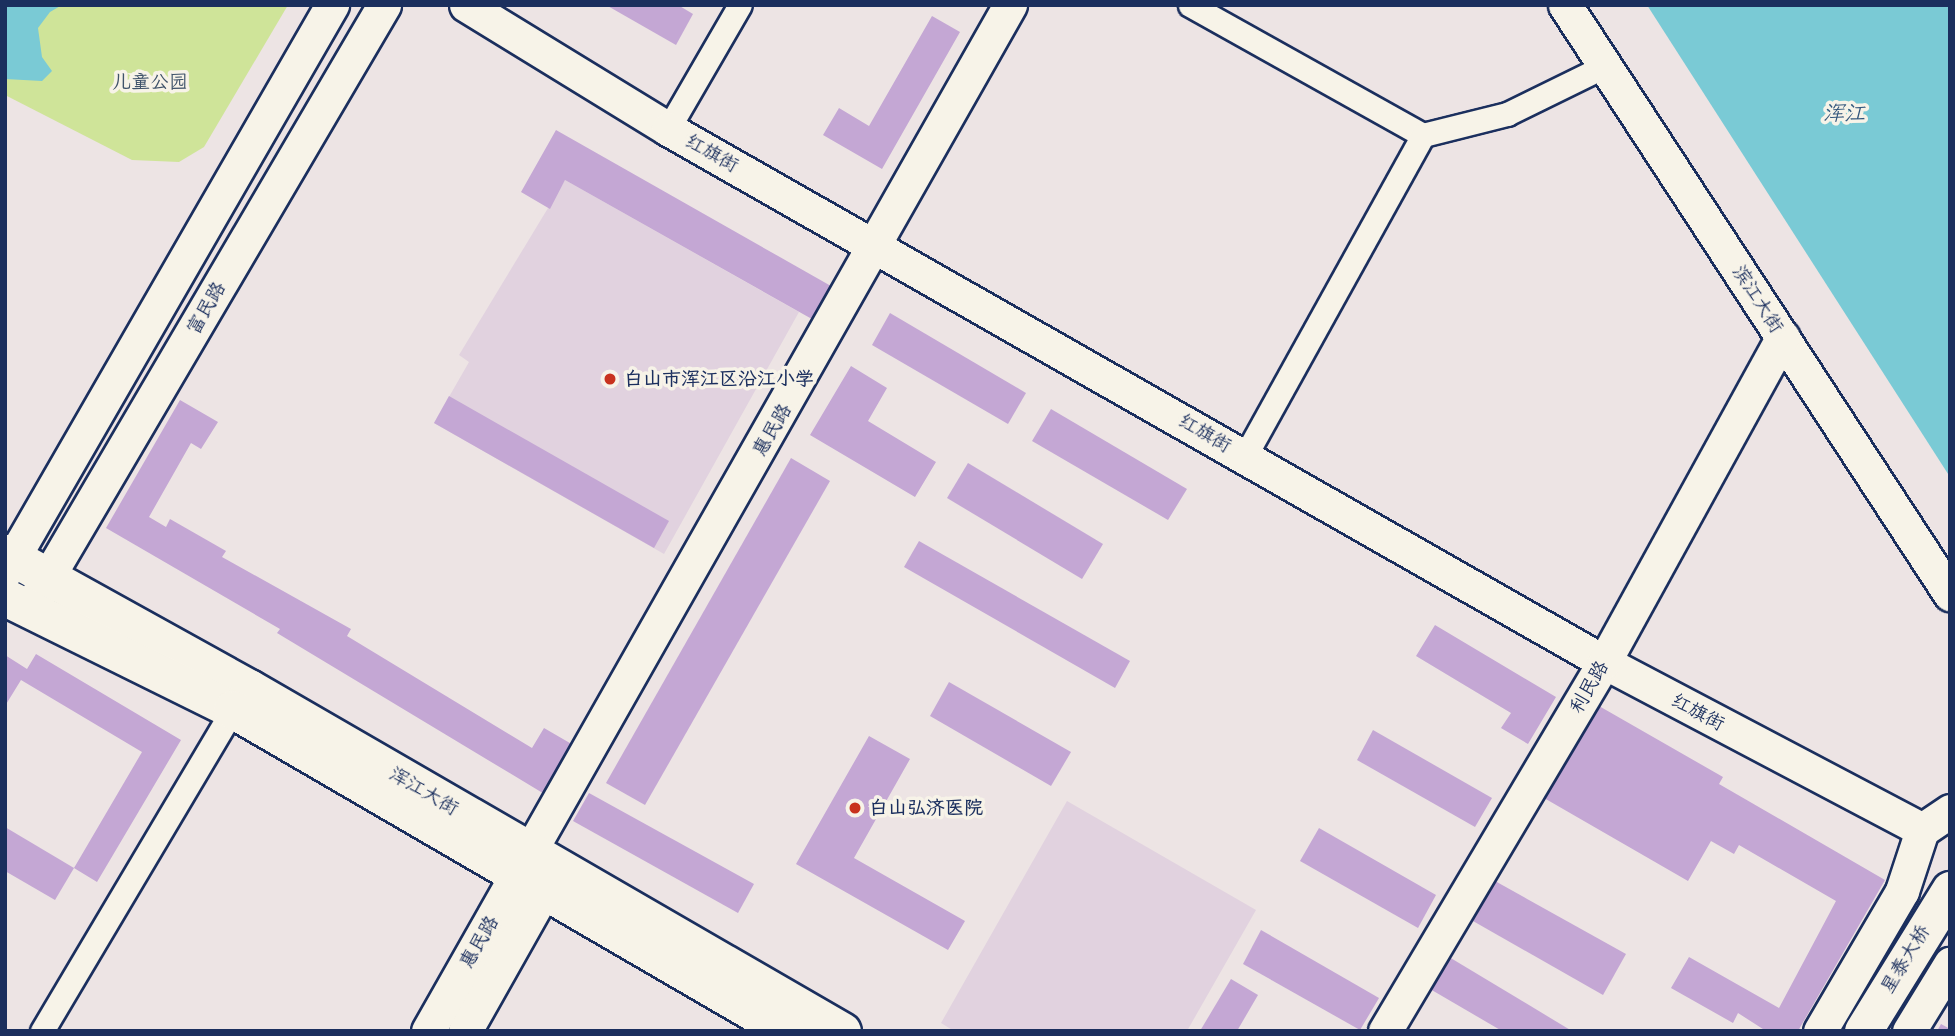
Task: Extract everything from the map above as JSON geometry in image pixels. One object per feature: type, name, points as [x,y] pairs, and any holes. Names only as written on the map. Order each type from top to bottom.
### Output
[{"type":"main road","name":"浑江大街","points":[[8,561],[48,577],[786,1031]]},
{"type":"main road","name":"浑江大街","points":[[17,603],[241,698]]},
{"type":"main road","name":"浑江大街","points":[[531,873],[842,1031]]},
{"type":"main road","name":"星泰大桥","points":[[1863,1031],[1950,890]]},
{"type":"main road","name":"星泰大桥","points":[[1885,1031],[1950,923]]},
{"type":"street","points":[[8,561],[332,5]]},
{"type":"street","name":"富民路","points":[[17,603],[48,577],[384,5]]},
{"type":"street","name":"红旗街","points":[[466,5],[668,129],[1604,662],[1922,830]]},
{"type":"street","points":[[668,129],[740,5]]},
{"type":"street","name":"惠民路","points":[[428,1031],[531,873],[1010,5]]},
{"type":"street","points":[[1191,5],[1423,135],[1507,114],[1605,66]]},
{"type":"street","name":"滨江大街","points":[[1565,5],[1950,594]]},
{"type":"street","points":[[1245,456],[1423,135]]},
{"type":"street","name":"利民路","points":[[1385,1031],[1604,662],[1783,337]]},
{"type":"street","points":[[42,1031],[241,698]]},
{"type":"street","points":[[1820,1031],[1902,891],[1922,830],[1950,811]]},
{"type":"street","name":"惠民路","points":[[465,1031],[531,873]]},
{"type":"street","points":[[1909,1031],[1950,964]]},
{"type":"shaded area","name":"白山市浑江区沿江小学","points":[[565,180],[799,312],[664,554],[434,423],[469,362],[459,355]]},
{"type":"shaded area","points":[[1067,801],[1256,910],[1187,1031],[954,1031],[941,1023]]},
{"type":"green space","name":"儿童公园","points":[[5,5],[288,5],[204,147],[179,162],[132,160],[5,95]]},
{"type":"water","points":[[5,5],[62,5],[50,12],[38,28],[42,57],[52,71],[42,81],[5,79]]},
{"type":"water","name":"浑江","points":[[1647,5],[1950,5],[1950,477]]},
{"type":"building","points":[[606,5],[678,5],[693,14],[676,45]]},
{"type":"building","points":[[932,16],[960,32],[882,169],[823,135],[839,108],[869,126]]},
{"type":"building","points":[[556,130],[838,290],[819,323],[565,180],[550,209],[521,192]]},
{"type":"building","points":[[890,313],[1026,393],[1008,424],[872,345]]},
{"type":"building","points":[[851,366],[887,388],[868,421],[936,462],[915,497],[810,435]]},
{"type":"building","points":[[449,396],[669,521],[654,548],[434,423]]},
{"type":"building","points":[[180,400],[218,422],[201,449],[191,443],[149,517],[166,527],[170,519],[226,551],[222,557],[351,629],[347,636],[532,748],[544,728],[575,746],[546,795],[277,633],[280,629],[106,528]]},
{"type":"building","points":[[1051,409],[1187,489],[1168,520],[1032,441]]},
{"type":"building","points":[[791,458],[830,481],[645,805],[606,783]]},
{"type":"building","points":[[968,463],[1103,544],[1082,579],[947,498]]},
{"type":"building","points":[[919,541],[1130,661],[1115,688],[904,567]]},
{"type":"building","points":[[1435,625],[1556,697],[1528,744],[1501,728],[1511,713],[1416,656]]},
{"type":"building","points":[[36,654],[181,740],[97,882],[74,868],[142,752],[21,680],[5,706],[5,655],[27,669]]},
{"type":"building","points":[[949,682],[1071,752],[1051,786],[930,716]]},
{"type":"building","points":[[1599,706],[1723,777],[1719,784],[1885,880],[1798,1031],[1766,1031],[1738,1013],[1733,1023],[1671,988],[1689,957],[1779,1008],[1836,901],[1739,845],[1734,854],[1711,841],[1688,881],[1544,798]]},
{"type":"building","points":[[1373,730],[1492,798],[1475,827],[1357,760]]},
{"type":"building","name":"白山弘济医院","points":[[869,736],[910,759],[854,858],[965,921],[948,950],[796,864]]},
{"type":"building","points":[[589,793],[754,884],[738,913],[573,821]]},
{"type":"building","points":[[5,827],[74,868],[55,900],[5,871]]},
{"type":"building","points":[[1319,828],[1436,895],[1418,928],[1300,861]]},
{"type":"building","points":[[1495,881],[1626,954],[1603,995],[1473,921]]},
{"type":"building","points":[[1261,930],[1379,998],[1360,1030],[1243,964]]},
{"type":"building","points":[[1449,957],[1572,1031],[1502,1031],[1430,989]]},
{"type":"building","points":[[1231,979],[1258,995],[1237,1031],[1200,1031]]},
{"type":"building","points":[[1941,1024],[1950,1029],[1950,1031],[1937,1031]]},
{"type":"place","name":"白山市浑江区沿江小学","points":[[610,379]]},
{"type":"place","name":"白山弘济医院","points":[[855,808]]}]
